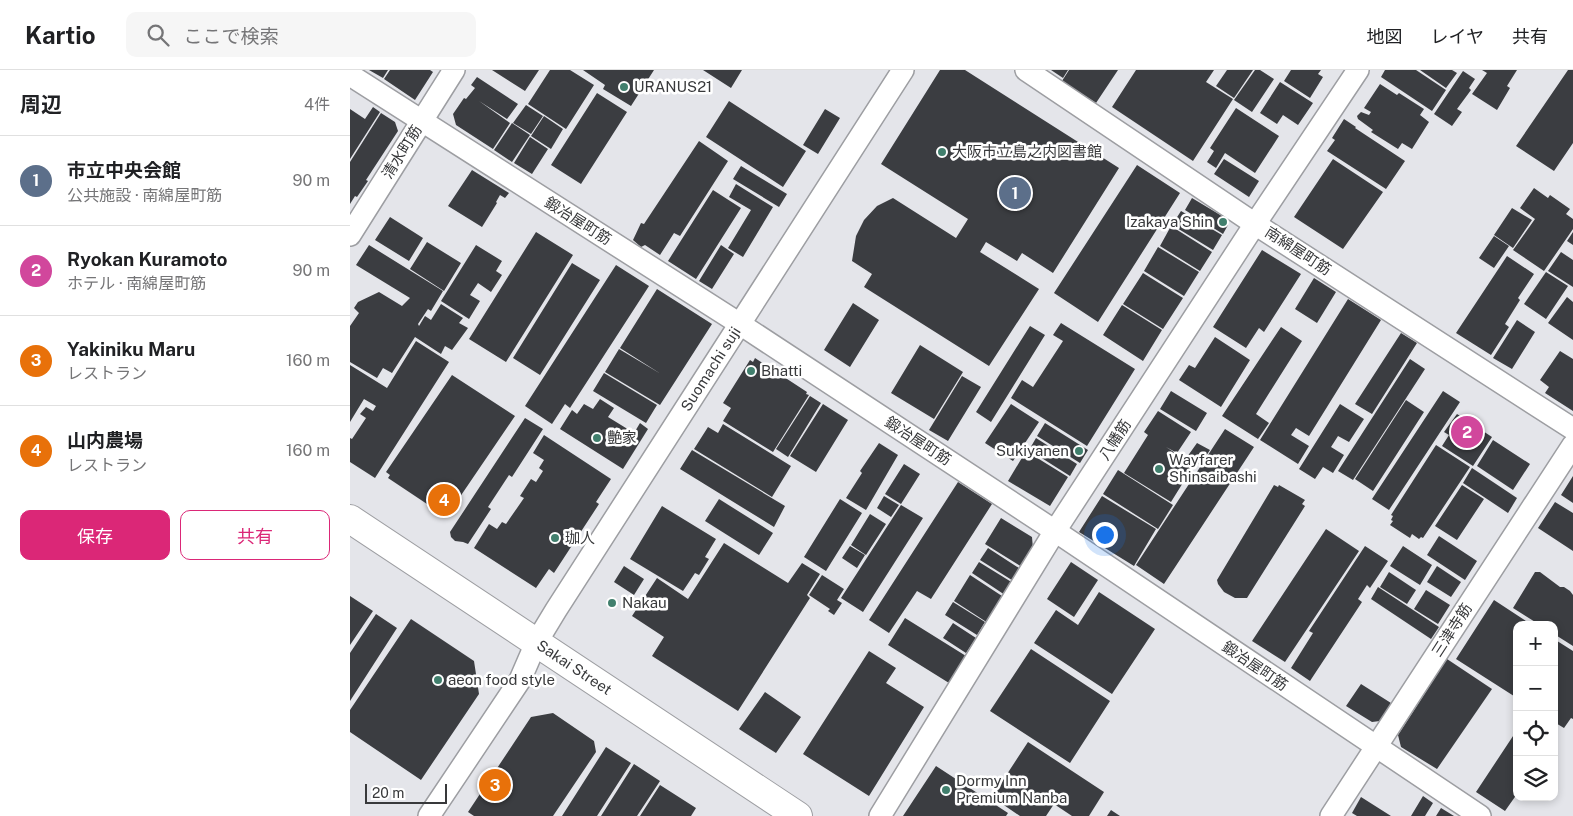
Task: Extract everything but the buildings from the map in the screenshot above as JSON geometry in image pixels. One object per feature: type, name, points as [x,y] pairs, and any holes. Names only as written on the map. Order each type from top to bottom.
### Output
[{"type":"main road","name":"Sakai Street","points":[[350,519],[798,816]]},
{"type":"street","name":"清水町筋","points":[[350,235],[454,70]]},
{"type":"street","name":"Suomachi suji","points":[[429,816],[520,680],[536,643],[903,70]]},
{"type":"street","name":"南綿屋町筋","points":[[1026,70],[1255,224],[1573,429]]},
{"type":"street","name":"八幡筋","points":[[880,816],[1056,531],[1255,224],[1358,70]]},
{"type":"street","name":"鍛冶屋町筋","points":[[350,75],[740,324],[1056,531],[1480,816]]},
{"type":"street","name":"三津寺筋","points":[[1331,816],[1573,445]]},
{"type":"place","name":"URANUS21","points":[[624,87]]},
{"type":"place","name":"大阪市立島之内図書館","points":[[942,152]]},
{"type":"place","name":"市立中央会館","points":[[1015,193]]},
{"type":"place","name":"Izakaya Shin","points":[[1223,222]]},
{"type":"place","name":"Bhatti","points":[[751,371]]},
{"type":"place","name":"Ryokan Kuramoto","points":[[1467,432]]},
{"type":"place","name":"艶家","points":[[597,438]]},
{"type":"place","name":"Sukiyanen","points":[[1079,451]]},
{"type":"place","name":"Wayfarer Shinsaibashi","points":[[1159,469]]},
{"type":"place","name":"山内農場","points":[[444,500]]},
{"type":"place","name":"珈人","points":[[555,538]]},
{"type":"place","name":"Nakau","points":[[612,603]]},
{"type":"place","name":"aeon food style","points":[[438,680]]},
{"type":"place","name":"Yakiniku Maru","points":[[495,785]]},
{"type":"place","name":"Dormy Inn Premium Nanba","points":[[946,790]]}]
